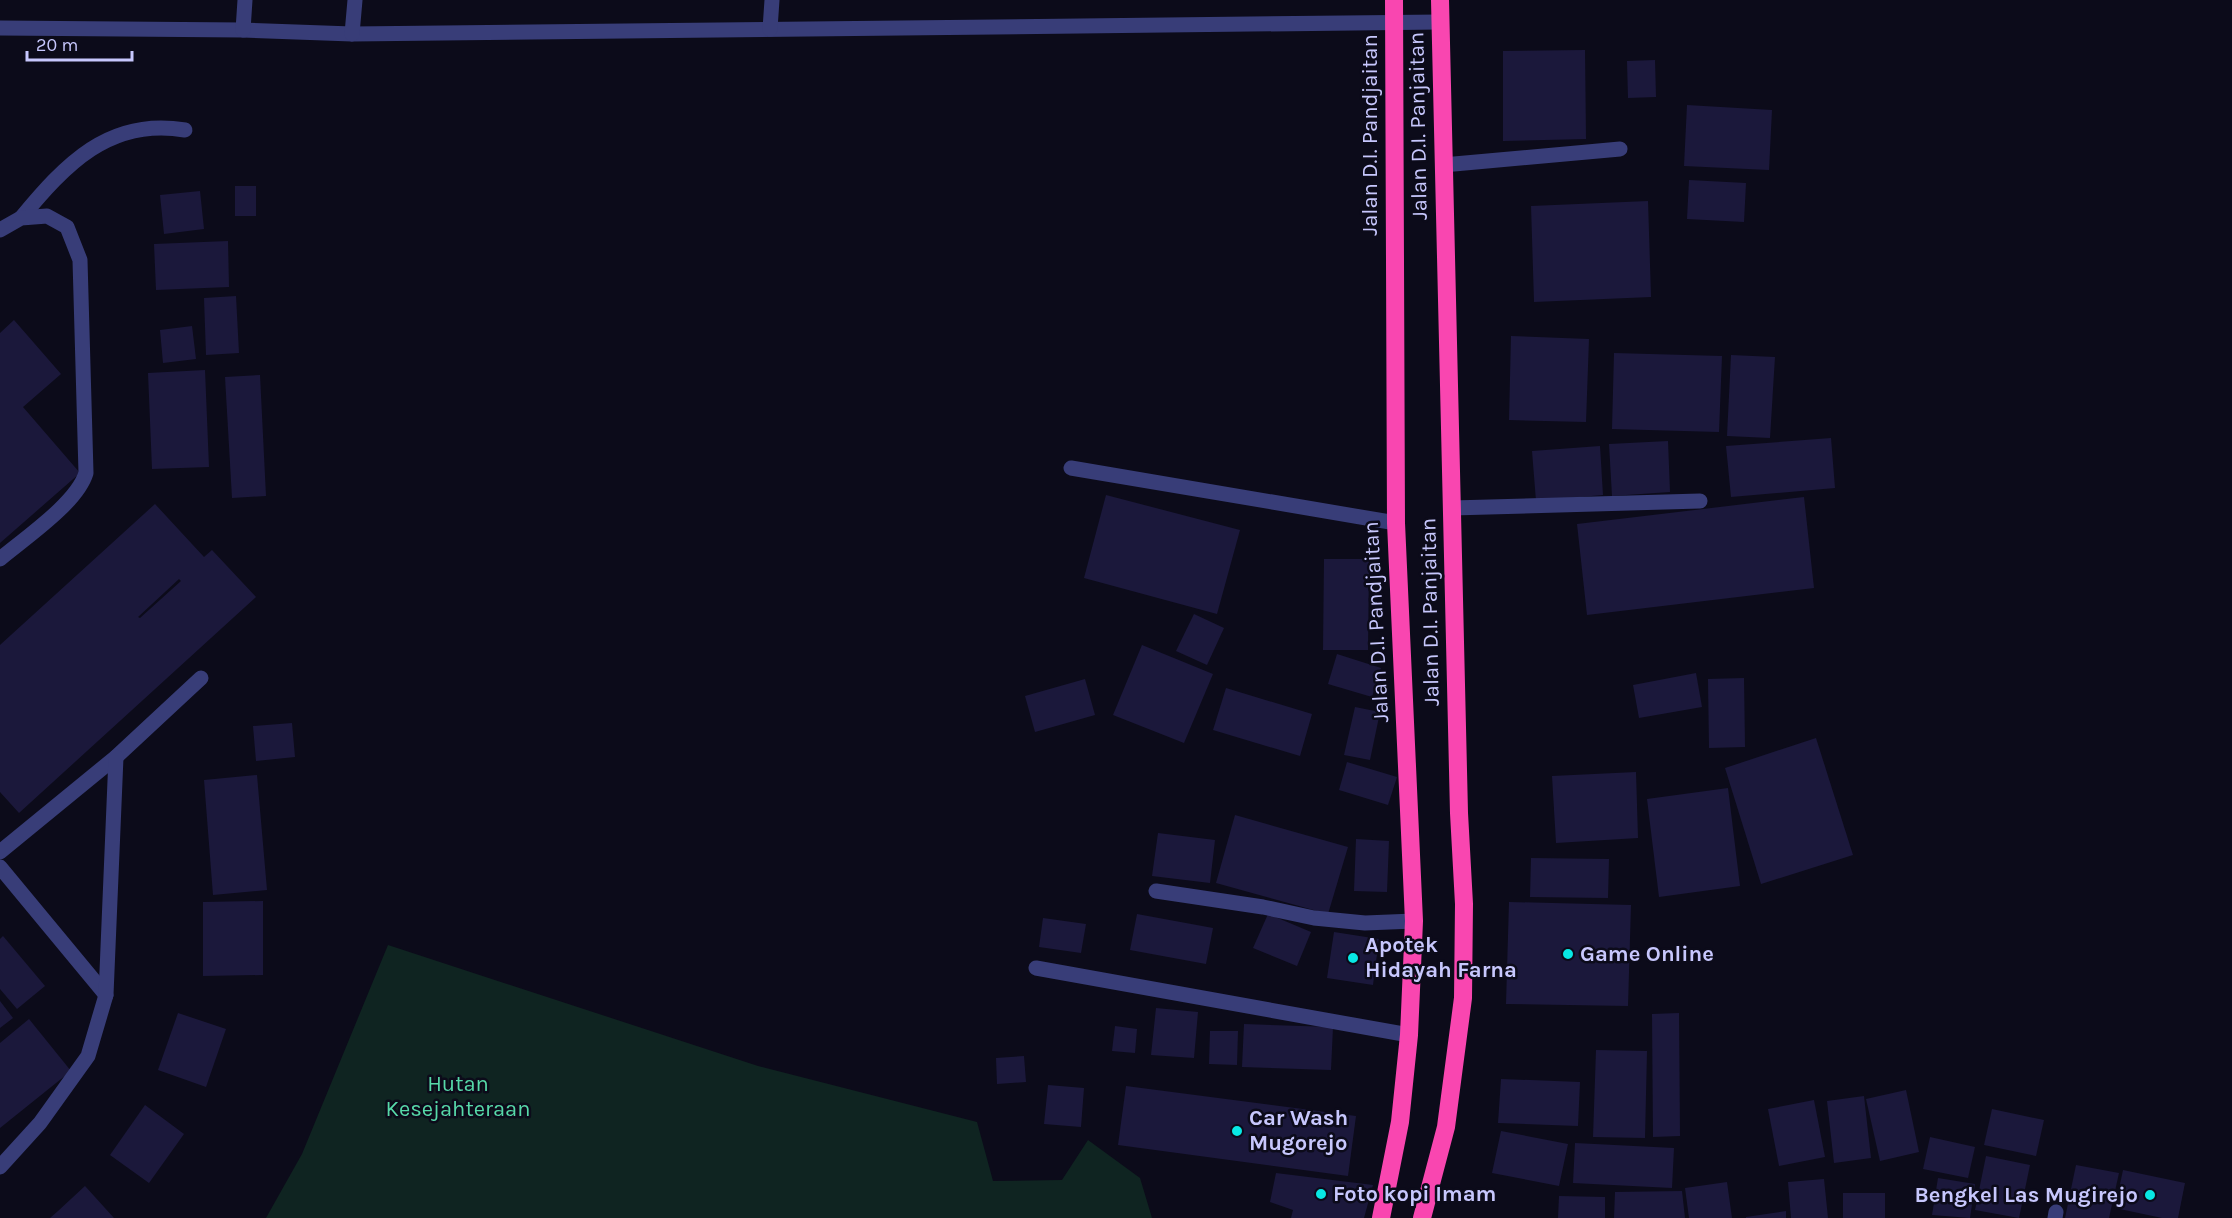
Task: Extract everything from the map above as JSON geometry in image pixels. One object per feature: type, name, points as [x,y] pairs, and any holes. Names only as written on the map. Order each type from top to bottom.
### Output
[{"type":"highway","name":"Jalan D.I. Pandjaitan","points":[[1381,1218],[1400,1122],[1409,1035],[1414,921],[1396,523],[1394,0]]},
{"type":"highway","name":"Jalan D.I. Panjaitan","points":[[1422,1218],[1446,1127],[1463,998],[1464,904],[1459,813],[1440,0]]},
{"type":"street","points":[[243,30],[245,0]]},
{"type":"street","points":[[352,34],[356,0]]},
{"type":"street","points":[[770,29],[772,0]]},
{"type":"street","points":[[0,28],[243,30],[352,34],[1440,22]]},
{"type":"street","points":[[0,230],[21,218],[55,178],[89,150],[129,131],[163,126],[184,130]]},
{"type":"street","points":[[1443,165],[1620,149]]},
{"type":"street","points":[[0,559],[68,501],[83,484],[86,473],[80,260],[68,227],[47,216],[21,218]]},
{"type":"street","points":[[1071,468],[1396,523]]},
{"type":"street","points":[[1452,508],[1700,501]]},
{"type":"street","points":[[0,852],[116,757],[201,678]]},
{"type":"street","points":[[0,1167],[40,1124],[88,1056],[106,994],[116,757]]},
{"type":"street","points":[[0,867],[106,994]]},
{"type":"street","points":[[1156,891],[1263,907],[1314,918],[1365,923],[1414,921]]},
{"type":"street","points":[[1036,968],[1409,1035]]},
{"type":"green space","name":"Hutan Kesejahteraan","points":[[388,945],[758,1066],[977,1122],[993,1181],[1062,1180],[1088,1140],[1140,1178],[1152,1218],[266,1218],[302,1154]]},
{"type":"building","points":[[1585,50],[1586,139],[1503,141],[1503,51]]},
{"type":"building","points":[[1655,60],[1656,97],[1628,98],[1627,61]]},
{"type":"building","points":[[1687,105],[1772,110],[1769,170],[1684,166]]},
{"type":"building","points":[[1689,180],[1746,183],[1744,222],[1687,219]]},
{"type":"building","points":[[235,186],[256,186],[256,216],[235,216]]},
{"type":"building","points":[[200,191],[204,229],[164,234],[160,195]]},
{"type":"building","points":[[1648,201],[1651,297],[1534,302],[1531,206]]},
{"type":"building","points":[[228,241],[229,287],[156,290],[154,244]]},
{"type":"building","points":[[236,296],[239,353],[206,355],[204,298]]},
{"type":"building","points":[[14,320],[61,374],[23,407],[80,473],[0,543],[0,333]]},
{"type":"building","points":[[192,326],[196,359],[163,363],[160,330]]},
{"type":"building","points":[[1511,336],[1589,339],[1586,422],[1509,420]]},
{"type":"building","points":[[1614,353],[1722,356],[1719,432],[1612,429]]},
{"type":"building","points":[[1731,355],[1775,357],[1770,438],[1727,436]]},
{"type":"building","points":[[205,370],[209,467],[152,469],[148,373]]},
{"type":"building","points":[[260,375],[266,496],[232,498],[225,377]]},
{"type":"building","points":[[1831,438],[1835,488],[1731,497],[1726,446]]},
{"type":"building","points":[[1668,441],[1670,492],[1612,496],[1609,444]]},
{"type":"building","points":[[1600,446],[1603,495],[1536,501],[1532,451]]},
{"type":"building","points":[[1106,495],[1240,530],[1217,614],[1084,578]]},
{"type":"building","points":[[1804,497],[1814,588],[1587,615],[1577,524]]},
{"type":"building","points":[[155,504],[204,557],[212,550],[256,597],[19,813],[0,792],[0,645]],"holes":[[[179,579],[181,581],[140,618],[138,617]]]},
{"type":"building","points":[[1324,559],[1369,559],[1368,650],[1323,650]]},
{"type":"building","points":[[1194,614],[1224,628],[1207,665],[1176,651]]},
{"type":"building","points":[[1142,645],[1213,674],[1184,743],[1113,715]]},
{"type":"building","points":[[1337,654],[1381,668],[1372,697],[1328,684]]},
{"type":"building","points":[[1696,673],[1702,707],[1639,718],[1633,685]]},
{"type":"building","points":[[1744,678],[1745,747],[1709,748],[1708,679]]},
{"type":"building","points":[[1085,679],[1095,715],[1035,732],[1025,696]]},
{"type":"building","points":[[1226,688],[1312,714],[1300,756],[1213,730]]},
{"type":"building","points":[[1355,707],[1380,712],[1370,760],[1344,755]]},
{"type":"building","points":[[292,723],[295,757],[256,761],[253,726]]},
{"type":"building","points":[[1816,738],[1853,855],[1761,884],[1725,768]]},
{"type":"building","points":[[1347,762],[1397,777],[1388,805],[1339,790]]},
{"type":"building","points":[[1636,772],[1638,838],[1556,843],[1552,776]]},
{"type":"building","points":[[257,775],[267,890],[213,895],[204,780]]},
{"type":"building","points":[[1728,788],[1740,886],[1659,897],[1647,799]]},
{"type":"building","points":[[1235,815],[1348,847],[1328,914],[1216,883]]},
{"type":"building","points":[[1158,833],[1215,840],[1210,883],[1152,876]]},
{"type":"building","points":[[1356,839],[1389,841],[1387,892],[1354,891]]},
{"type":"building","points":[[1531,858],[1609,859],[1608,898],[1530,897]]},
{"type":"building","points":[[263,901],[263,975],[203,976],[203,902]]},
{"type":"building","name":"Game Online","points":[[1509,902],[1631,905],[1628,1006],[1506,1004]]},
{"type":"building","points":[[1137,914],[1213,928],[1206,964],[1130,950]]},
{"type":"building","points":[[1268,914],[1311,932],[1297,966],[1253,948]]},
{"type":"building","points":[[1043,918],[1086,924],[1081,953],[1039,947]]},
{"type":"building","name":"Apotek Hidayah Farna","points":[[1334,932],[1379,939],[1373,985],[1327,978]]},
{"type":"building","points":[[3,936],[45,986],[17,1009],[0,989],[0,939]]},
{"type":"building","points":[[0,1001],[13,1018],[0,1028]]},
{"type":"building","points":[[1156,1008],[1198,1012],[1194,1058],[1151,1055]]},
{"type":"building","points":[[178,1013],[226,1029],[206,1087],[158,1070]]},
{"type":"building","points":[[1679,1013],[1680,1136],[1653,1137],[1652,1014]]},
{"type":"building","points":[[29,1019],[71,1071],[0,1128],[0,1043]]},
{"type":"building","points":[[1244,1024],[1333,1027],[1331,1070],[1242,1067]]},
{"type":"building","points":[[1115,1026],[1137,1029],[1135,1053],[1112,1051]]},
{"type":"building","points":[[1210,1031],[1238,1031],[1237,1065],[1209,1064]]},
{"type":"building","points":[[1596,1050],[1647,1051],[1645,1138],[1593,1137]]},
{"type":"building","points":[[1024,1056],[1026,1082],[997,1084],[996,1058]]},
{"type":"building","points":[[1501,1079],[1580,1082],[1578,1126],[1498,1123]]},
{"type":"building","points":[[1048,1085],[1084,1088],[1081,1127],[1044,1124]]},
{"type":"building","name":"Car Wash Mugorejo","points":[[1126,1086],[1356,1116],[1348,1176],[1118,1145]]},
{"type":"building","points":[[1906,1090],[1919,1152],[1880,1161],[1866,1099]]},
{"type":"building","points":[[1864,1096],[1871,1158],[1834,1163],[1827,1101]]},
{"type":"building","points":[[1814,1100],[1825,1157],[1779,1166],[1768,1109]]},
{"type":"building","points":[[145,1105],[184,1134],[149,1183],[110,1155]]},
{"type":"building","points":[[1992,1109],[2044,1120],[2036,1156],[1984,1145]]},
{"type":"building","points":[[1501,1131],[1568,1144],[1559,1186],[1492,1173]]},
{"type":"building","points":[[1930,1137],[1975,1147],[1968,1178],[1923,1169]]},
{"type":"building","points":[[1575,1143],[1674,1148],[1672,1188],[1573,1183]]},
{"type":"building","points":[[1986,1156],[2030,1165],[2019,1218],[1975,1210]]},
{"type":"building","points":[[2076,1165],[2119,1173],[2109,1218],[2065,1218]]},
{"type":"building","name":"Bengkel Las Mugirejo","points":[[2123,1170],[2185,1183],[2178,1218],[2162,1218],[2115,1208]]},
{"type":"building","name":"Foto kopi Imam","points":[[1276,1173],[1373,1185],[1364,1218],[1291,1218],[1293,1210],[1270,1202]]},
{"type":"building","points":[[1938,1178],[1975,1184],[1970,1218],[1932,1215]]},
{"type":"building","points":[[1824,1179],[1828,1218],[1791,1218],[1788,1182]]},
{"type":"building","points":[[1727,1182],[1732,1218],[1689,1218],[1685,1188]]},
{"type":"building","points":[[85,1186],[114,1218],[50,1218],[58,1211]]},
{"type":"building","points":[[1682,1191],[1685,1218],[1614,1218],[1615,1192]]},
{"type":"building","points":[[1843,1193],[1885,1193],[1885,1218],[1843,1218]]},
{"type":"building","points":[[1559,1196],[1605,1197],[1605,1218],[1558,1218]]},
{"type":"building","points":[[1786,1211],[1786,1218],[1746,1218],[1746,1217]]},
{"type":"place","name":"Game Online","points":[[1568,954]]},
{"type":"place","name":"Apotek Hidayah Farna","points":[[1353,958]]},
{"type":"place","name":"Car Wash Mugorejo","points":[[1237,1131]]},
{"type":"place","name":"Foto kopi Imam","points":[[1321,1194]]},
{"type":"place","name":"Bengkel Las Mugirejo","points":[[2150,1195]]}]
